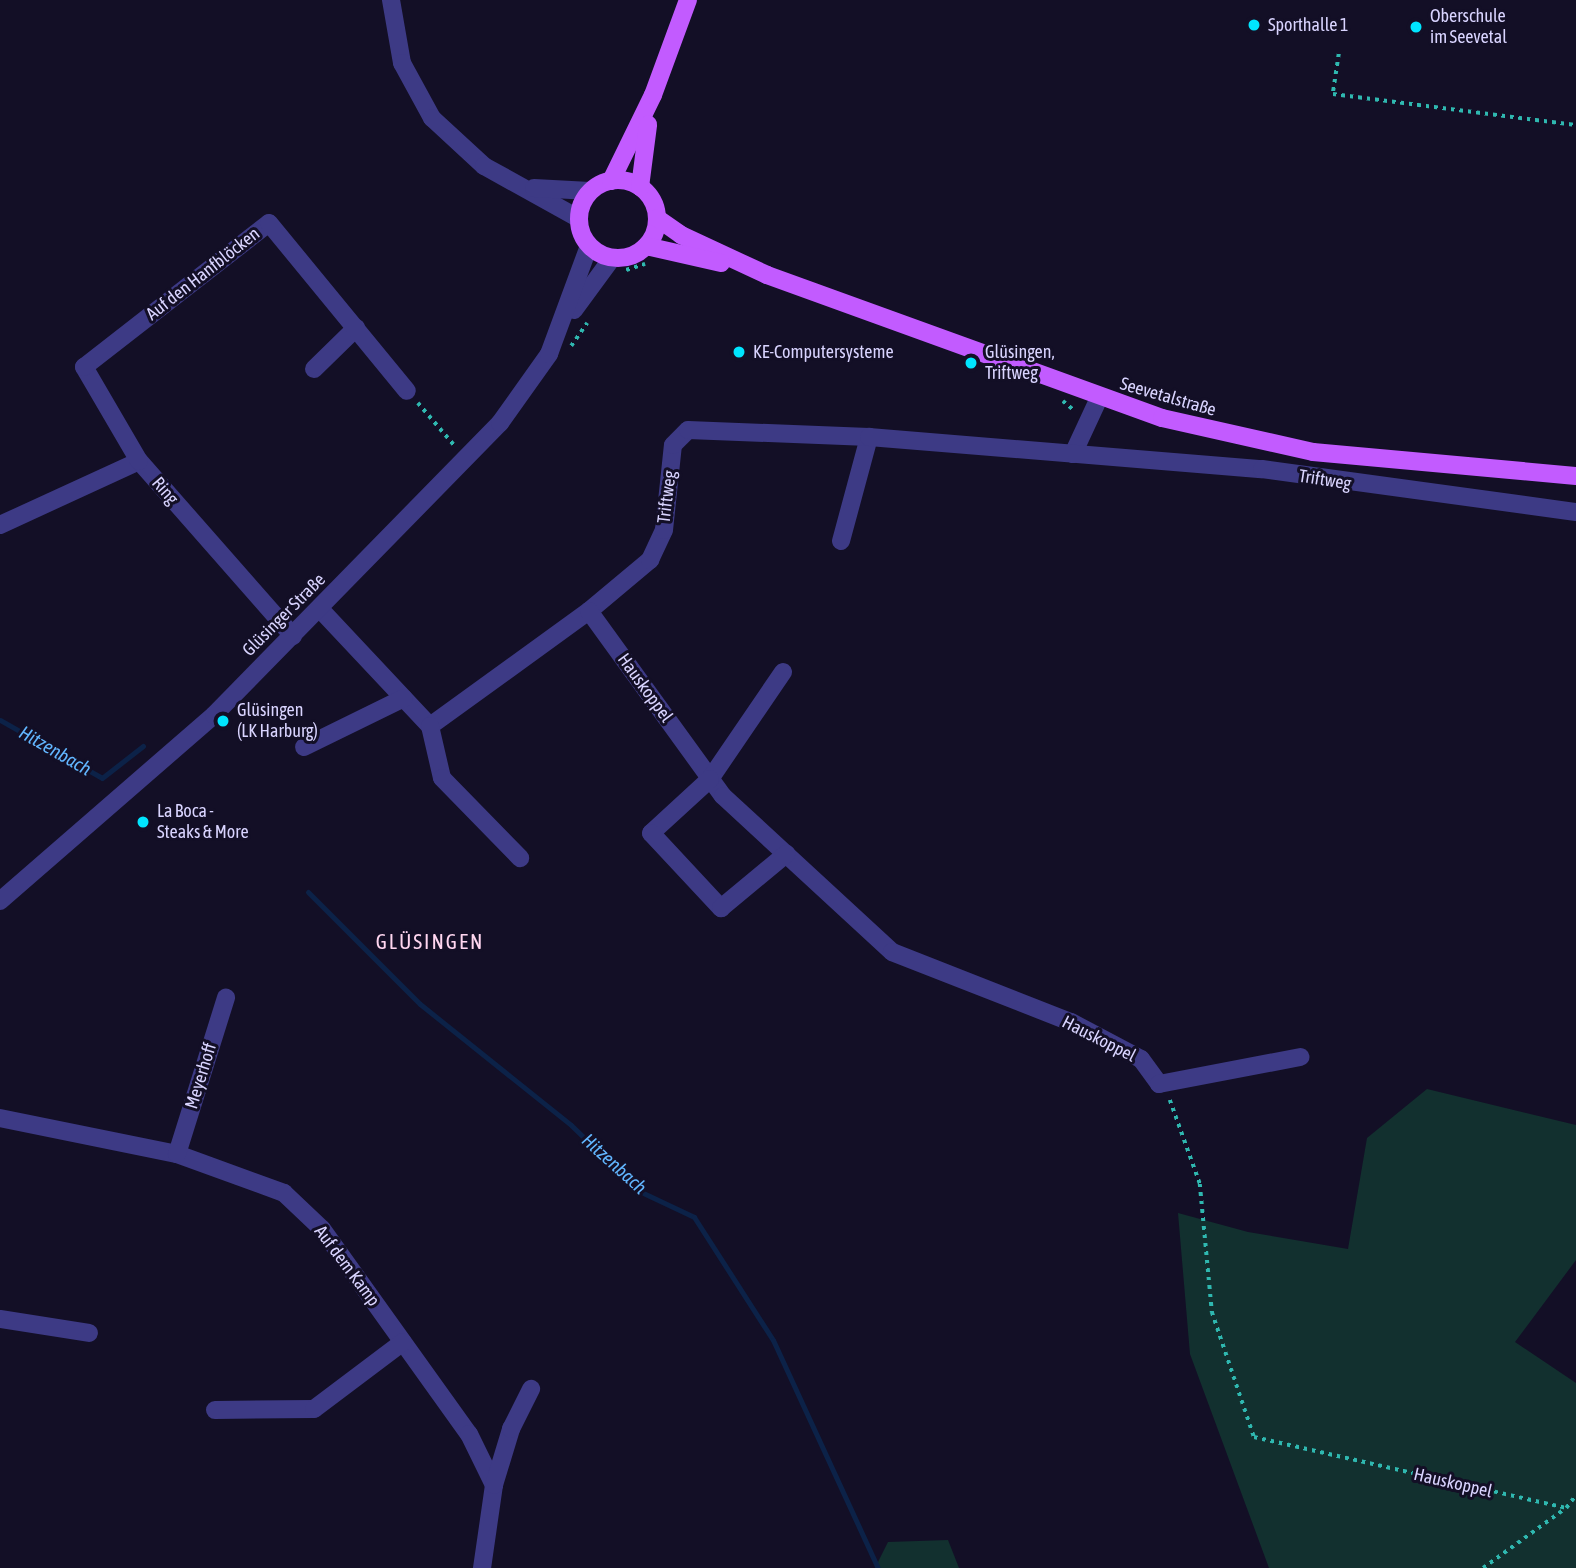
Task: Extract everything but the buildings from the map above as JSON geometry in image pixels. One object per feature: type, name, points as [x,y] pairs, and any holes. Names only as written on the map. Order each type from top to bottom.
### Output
[{"type":"main road","points":[[611,181],[653,96],[688,0]]},
{"type":"main road","points":[[640,187],[653,96]]},
{"type":"main road","points":[[611,181],[640,187],[655,206],[657,218],[646,246],[624,258],[612,258],[589,246],[578,218],[590,191],[611,181]]},
{"type":"main road","name":"Seevetalstraße","points":[[657,218],[681,235],[766,275],[1100,398],[1216,433],[1313,452],[1576,476]]},
{"type":"main road","name":"Seevetalstraße","points":[[646,246],[766,275]]},
{"type":"street","points":[[391,0],[402,64],[427,110],[484,166],[578,218]]},
{"type":"street","points":[[520,187],[590,191]]},
{"type":"street","name":"Auf den Hanfblöcken","points":[[139,461],[85,367],[269,223],[407,391]]},
{"type":"street","name":"Glüsinger Straße","points":[[0,901],[167,758],[320,609],[500,423],[549,354],[562,327],[589,246]]},
{"type":"street","name":"Glüsinger Straße","points":[[562,327],[612,258]]},
{"type":"street","points":[[314,369],[356,328]]},
{"type":"street","points":[[1073,454],[1100,398]]},
{"type":"street","name":"Triftweg","points":[[430,726],[589,611],[650,560],[664,530],[673,445],[688,430],[869,437],[1262,469],[1576,512]]},
{"type":"street","points":[[841,541],[869,437]]},
{"type":"street","name":"Ring","points":[[0,525],[139,461],[293,636]]},
{"type":"street","points":[[320,609],[430,726],[442,778],[520,858]]},
{"type":"street","name":"Hauskoppel","points":[[589,611],[710,779],[892,952],[1071,1022],[1141,1059],[1159,1084]]},
{"type":"street","points":[[783,672],[710,779],[651,832],[721,908],[786,854]]},
{"type":"street","points":[[304,747],[404,698]]},
{"type":"street","name":"Meyerhoff","points":[[177,1154],[226,998]]},
{"type":"street","points":[[1159,1084],[1300,1057]]},
{"type":"street","name":"Auf dem Kamp","points":[[0,1118],[177,1154],[284,1193],[322,1229],[469,1434],[494,1485]]},
{"type":"street","points":[[0,1319],[89,1333]]},
{"type":"street","points":[[215,1409],[314,1409],[403,1342]]},
{"type":"street","points":[[482,1568],[494,1485],[512,1429],[531,1389]]},
{"type":"path","points":[[1339,54],[1333,94],[1576,125]]},
{"type":"path","points":[[407,391],[456,449]]},
{"type":"path","name":"Hauskoppel","points":[[1159,1084],[1171,1101],[1200,1184],[1212,1312],[1254,1437],[1566,1508]]},
{"type":"path","points":[[1483,1568],[1566,1508],[1576,1495]]},
{"type":"green space","points":[[1427,1089],[1576,1125],[1576,1260],[1515,1342],[1576,1383],[1576,1568],[1269,1568],[1190,1354],[1178,1213],[1248,1232],[1348,1249],[1367,1138]]},
{"type":"green space","points":[[948,1540],[959,1568],[875,1568],[888,1542]]},
{"type":"waterway","name":"Hitzenbach","points":[[0,720],[102,778],[143,746]]},
{"type":"waterway","name":"Hitzenbach","points":[[308,892],[420,1004],[571,1125],[639,1191],[694,1217],[773,1340],[878,1568]]},
{"type":"place","name":"Sporthalle 1","points":[[1254,25]]},
{"type":"place","name":"Oberschule im Seevetal","points":[[1416,27]]},
{"type":"place","name":"KE-Computersysteme","points":[[739,352]]},
{"type":"place","name":"Glüsingen, Triftweg","points":[[971,363]]},
{"type":"place","name":"Glüsingen (LK Harburg)","points":[[223,721]]},
{"type":"place","name":"La Boca - Steaks & More","points":[[143,822]]},
{"type":"district","name":"GLÜSINGEN","points":[[430,941]]}]
